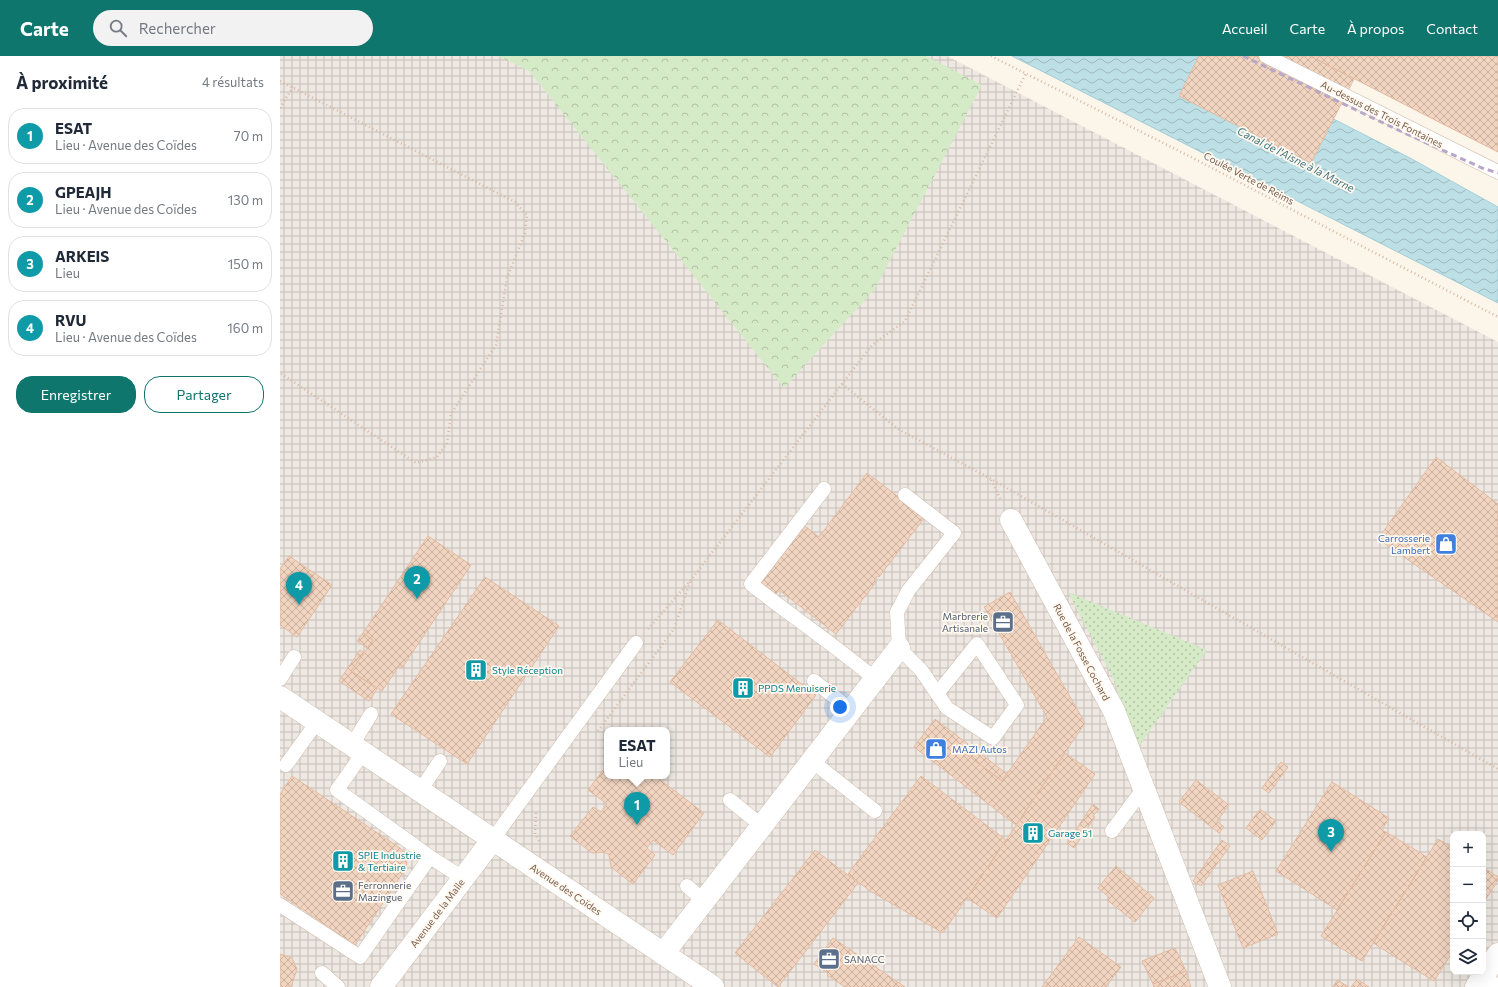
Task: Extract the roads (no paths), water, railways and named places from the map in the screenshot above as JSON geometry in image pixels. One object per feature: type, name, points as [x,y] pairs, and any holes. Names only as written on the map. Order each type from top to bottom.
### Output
[{"type":"street","name":"Rue de la Fosse Cochard","points":[[1011,520],[1114,711],[1220,987]]},
{"type":"street","points":[[663,954],[899,648]]},
{"type":"street","name":"Avenue des Coïdes","points":[[280,697],[713,987]]},
{"type":"street","name":"Avenue de la Malle","points":[[381,987],[492,839]]},
{"type":"street","points":[[1486,983],[1498,954]]},
{"type":"lane","name":"Au-dessus des Trois Fontaines","points":[[1266,56],[1498,172]]},
{"type":"lane","points":[[824,489],[751,584],[846,654],[875,679]]},
{"type":"lane","points":[[905,495],[954,533],[908,591],[902,606],[897,612],[899,648],[921,670],[937,694],[947,708],[993,738],[1017,705],[977,644],[937,694]]},
{"type":"lane","points":[[492,839],[636,643]]},
{"type":"lane","points":[[280,679],[294,657]]},
{"type":"lane","points":[[814,681],[851,710]]},
{"type":"lane","points":[[371,714],[358,749],[337,790],[430,857],[463,878]]},
{"type":"lane","points":[[286,765],[318,722]]},
{"type":"lane","points":[[420,791],[440,761]]},
{"type":"lane","points":[[812,761],[875,811]]},
{"type":"lane","points":[[1112,831],[1144,788]]},
{"type":"lane","points":[[730,800],[762,826]]},
{"type":"lane","points":[[280,905],[360,957],[430,857]]},
{"type":"lane","points":[[687,886],[704,901]]},
{"type":"lane","points":[[322,973],[338,987]]},
{"type":"water","name":"Canal de l'Aisne à la Marne","points":[[1012,56],[1210,56],[1410,158],[1498,207],[1498,303]]},
{"type":"railway","points":[[1243,56],[1396,129],[1482,168],[1498,173]]},
{"type":"place","name":"Carrosserie Lambert","points":[[1446,544]]},
{"type":"place","name":"GPEAJH","points":[[417,599]]},
{"type":"place","name":"RVU","points":[[299,605]]},
{"type":"place","name":"Marbrerie Artisanale","points":[[1003,622]]},
{"type":"place","name":"Style Réception","points":[[476,670]]},
{"type":"place","name":"PPDS Menuiserie","points":[[743,688]]},
{"type":"place","name":"MAZI Autos","points":[[936,749]]},
{"type":"place","name":"ESAT","points":[[637,825]]},
{"type":"place","name":"Garage 51","points":[[1033,833]]},
{"type":"place","name":"ARKEIS","points":[[1331,852]]},
{"type":"place","name":"SPIE Industrie & Tertiaire","points":[[343,861]]},
{"type":"place","name":"Ferronnerie Mazingue","points":[[343,891]]},
{"type":"place","name":"SANACC","points":[[829,959]]}]
